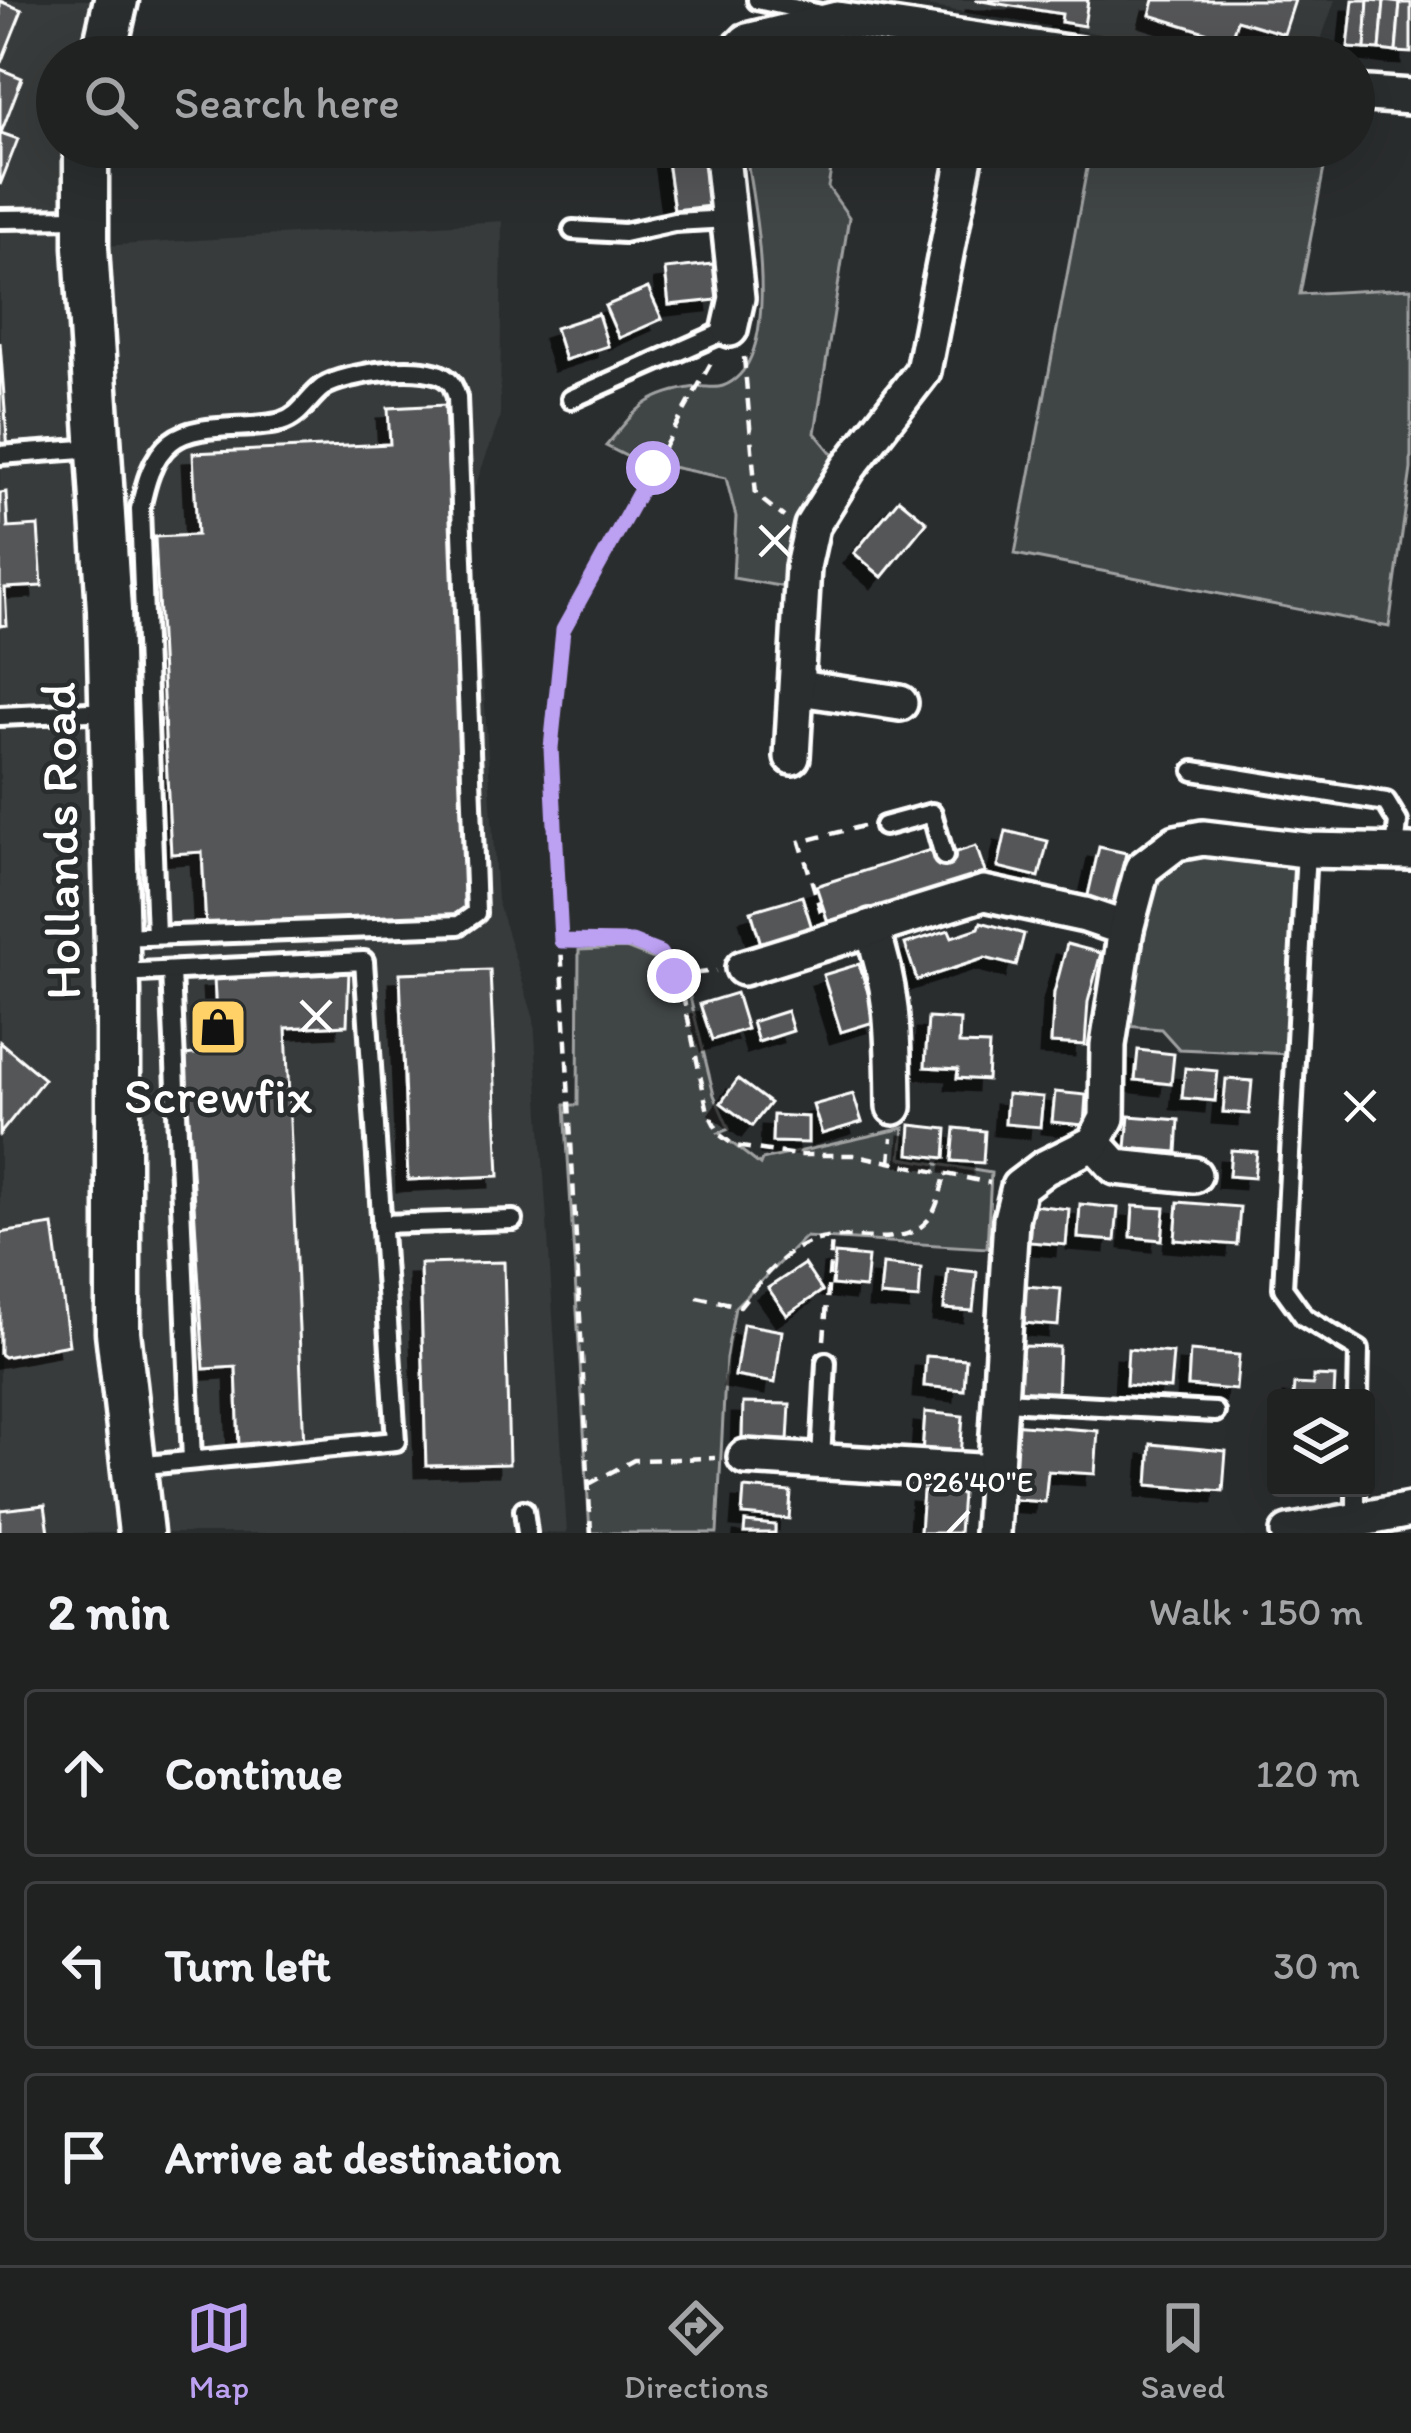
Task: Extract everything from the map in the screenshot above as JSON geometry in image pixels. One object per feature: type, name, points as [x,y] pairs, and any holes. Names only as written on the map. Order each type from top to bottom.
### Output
[{"type":"street","points":[[108,36],[116,0]]},
{"type":"street","points":[[772,36],[850,20],[925,36]]},
{"type":"street","points":[[1375,95],[1411,98]]},
{"type":"street","name":"Hollands Road","points":[[86,168],[97,448],[130,948],[118,1332],[142,1533]]},
{"type":"street","points":[[723,168],[733,314]]},
{"type":"street","points":[[792,757],[803,567],[812,526],[848,468],[923,371],[963,168]]},
{"type":"street","points":[[799,688],[900,703]]},
{"type":"street","points":[[992,1533],[1011,1219],[1019,1187],[1044,1168],[1094,1143],[1108,1118],[1108,1045],[1126,929],[1142,869],[1176,843],[1203,838],[1306,850],[1403,851]]},
{"type":"street","points":[[742,968],[871,927],[955,893],[983,893],[1126,929]]},
{"type":"street","points":[[871,927],[886,968],[893,1010],[894,1107]]},
{"type":"street","points":[[1094,1143],[1116,1167],[1194,1175]]},
{"type":"street","points":[[745,1457],[994,1472]]},
{"type":"street","points":[[1288,1533],[1356,1503],[1411,1510]]},
{"type":"lane","points":[[757,0],[850,20]]},
{"type":"lane","points":[[0,219],[86,218]]},
{"type":"lane","points":[[572,230],[624,233],[674,222],[729,219]]},
{"type":"lane","points":[[571,399],[733,314]]},
{"type":"lane","points":[[438,374],[450,381],[458,398],[476,913],[459,925],[130,948],[140,509],[147,478],[173,440],[194,432],[288,421],[319,390],[344,375],[438,374]]},
{"type":"lane","points":[[0,455],[97,448]]},
{"type":"lane","points":[[0,716],[112,711]]},
{"type":"lane","points":[[1194,771],[1386,802],[1398,822],[1403,851]]},
{"type":"lane","points":[[884,826],[932,813],[944,856]]},
{"type":"lane","points":[[1306,850],[1283,1288],[1304,1317],[1359,1350],[1358,1389]]},
{"type":"lane","points":[[130,948],[172,970],[364,961],[396,1441],[134,1466]]},
{"type":"lane","points":[[172,970],[192,1460]]},
{"type":"lane","points":[[381,1224],[513,1220]]},
{"type":"lane","points":[[821,1460],[826,1362]]},
{"type":"lane","points":[[1002,1401],[1215,1412]]},
{"type":"lane","points":[[524,1510],[527,1533]]},
{"type":"path","points":[[733,314],[756,495],[778,516],[812,526]]},
{"type":"path","points":[[591,1533],[551,748],[563,630],[733,314]]},
{"type":"path","points":[[830,940],[800,842],[879,822],[884,826]]},
{"type":"path","points":[[561,941],[632,942],[660,953],[684,1000],[708,1112],[720,1135],[735,1146],[856,1156],[945,1177],[1019,1187]]},
{"type":"path","points":[[674,976],[742,968]]},
{"type":"path","points":[[697,1297],[740,1306],[774,1264],[816,1240],[892,1237],[915,1230],[930,1219],[945,1177]]},
{"type":"path","points":[[826,1362],[832,1238]]},
{"type":"path","points":[[588,1484],[634,1460],[745,1457]]},
{"type":"shaded area","points":[[0,0],[116,0],[108,36],[36,36],[36,168],[86,168],[86,247],[502,221],[500,418],[472,495],[497,900],[534,1019],[567,1533],[0,1533]]},
{"type":"shaded area","points":[[889,0],[1335,0],[1322,36],[1114,36]]},
{"type":"shaded area","points":[[748,168],[831,168],[828,187],[849,217],[815,433],[840,463],[791,588],[733,578],[736,517],[726,478],[632,459],[606,446],[653,399],[679,390],[723,386],[743,371],[755,346],[760,314],[758,239]]},
{"type":"shaded area","points":[[1087,168],[1324,168],[1300,294],[1411,288],[1411,469],[1389,627],[1015,554]]},
{"type":"shaded area","points":[[1207,856],[1296,867],[1289,1054],[1179,1049],[1161,1029],[1125,1026],[1152,886],[1182,860]]},
{"type":"shaded area","points":[[626,948],[659,961],[688,989],[714,1095],[729,1129],[719,1133],[760,1165],[762,1160],[904,1128],[901,1158],[991,1173],[987,1248],[805,1237],[735,1307],[726,1358],[717,1533],[590,1533],[565,1105],[578,1105],[579,950]]},
{"type":"building","points":[[975,0],[1088,0],[1084,26],[1061,22],[1062,14]]},
{"type":"building","points":[[1154,0],[1295,0],[1284,34],[1237,20],[1232,36],[1218,36],[1150,15]]},
{"type":"building","points":[[1353,0],[1368,0],[1366,36],[1349,36]]},
{"type":"building","points":[[1368,0],[1384,1],[1380,50],[1375,50],[1375,36],[1366,36]]},
{"type":"building","points":[[0,1],[22,10],[0,65]]},
{"type":"building","points":[[1384,1],[1400,3],[1396,52],[1380,50]]},
{"type":"building","points":[[1400,3],[1411,3],[1411,53],[1396,52]]},
{"type":"building","points":[[0,69],[22,78],[1,133],[18,139],[0,185]]},
{"type":"building","points":[[668,168],[705,168],[710,206],[674,210]]},
{"type":"building","points":[[713,264],[717,300],[669,305],[665,269]]},
{"type":"building","points":[[648,288],[662,319],[619,338],[605,306]]},
{"type":"building","points":[[598,314],[608,346],[565,360],[555,328]]},
{"type":"building","points":[[0,342],[8,451],[0,451]]},
{"type":"building","points":[[445,405],[470,916],[206,928],[202,852],[171,854],[155,537],[197,535],[193,453],[390,444],[388,408]]},
{"type":"building","points":[[6,492],[8,528],[38,526],[42,586],[5,588],[7,625],[0,626],[0,493]]},
{"type":"building","points":[[899,499],[927,522],[882,577],[854,553]]},
{"type":"building","points":[[1006,831],[1048,841],[1039,877],[998,867]]},
{"type":"building","points":[[976,846],[986,875],[829,925],[816,886],[930,850],[934,859]]},
{"type":"building","points":[[1099,847],[1126,853],[1113,911],[1086,904]]},
{"type":"building","points":[[802,896],[812,928],[761,944],[751,911]]},
{"type":"building","points":[[981,922],[1024,934],[1016,966],[985,958],[917,980],[905,944],[949,930],[952,937],[979,928]]},
{"type":"building","points":[[1067,944],[1101,953],[1088,1002],[1085,1045],[1051,1043],[1054,993]]},
{"type":"building","points":[[859,964],[877,1021],[841,1032],[823,975]]},
{"type":"building","points":[[349,970],[347,1025],[286,1028],[304,1446],[239,1447],[236,1367],[204,1369],[185,1055],[218,1051],[214,978]]},
{"type":"building","points":[[490,970],[499,1176],[408,1180],[400,973]]},
{"type":"building","points":[[736,993],[747,1029],[712,1040],[700,1004]]},
{"type":"building","points":[[787,1011],[793,1031],[758,1042],[752,1022]]},
{"type":"building","points":[[928,1018],[960,1020],[959,1044],[989,1045],[987,1080],[957,1078],[958,1069],[925,1067]]},
{"type":"building","points":[[0,1042],[44,1079],[0,1134]]},
{"type":"building","points":[[1138,1050],[1174,1054],[1171,1084],[1135,1080]]},
{"type":"building","points":[[1185,1068],[1218,1071],[1215,1101],[1182,1098]]},
{"type":"building","points":[[738,1079],[770,1103],[752,1126],[721,1103]]},
{"type":"building","points":[[1226,1079],[1252,1081],[1249,1114],[1223,1112]]},
{"type":"building","points":[[1055,1092],[1086,1095],[1084,1125],[1052,1122]]},
{"type":"building","points":[[853,1094],[862,1122],[822,1134],[813,1105]]},
{"type":"building","points":[[1007,1094],[1043,1097],[1040,1127],[1005,1124]]},
{"type":"building","points":[[773,1115],[808,1117],[808,1143],[772,1142]]},
{"type":"building","points":[[1129,1116],[1179,1120],[1177,1152],[1126,1148]]},
{"type":"building","points":[[911,1125],[947,1129],[945,1158],[909,1154]]},
{"type":"building","points":[[955,1128],[985,1131],[983,1163],[952,1161]]},
{"type":"building","points":[[1231,1150],[1257,1152],[1254,1178],[1229,1176]]},
{"type":"building","points":[[1178,1202],[1240,1207],[1237,1245],[1175,1240]]},
{"type":"building","points":[[1080,1204],[1118,1208],[1115,1241],[1078,1238]]},
{"type":"building","points":[[1032,1205],[1069,1209],[1066,1245],[1029,1242]]},
{"type":"building","points":[[1133,1206],[1165,1208],[1162,1240],[1131,1237]]},
{"type":"building","points":[[53,1225],[69,1345],[4,1357],[0,1354],[0,1233]]},
{"type":"building","points":[[835,1254],[868,1257],[865,1288],[832,1285]]},
{"type":"building","points":[[504,1262],[509,1464],[426,1466],[420,1264]]},
{"type":"building","points":[[804,1264],[822,1291],[787,1315],[768,1288]]},
{"type":"building","points":[[883,1264],[921,1268],[919,1299],[880,1296]]},
{"type":"building","points":[[948,1269],[977,1272],[973,1311],[944,1309]]},
{"type":"building","points":[[1026,1286],[1061,1289],[1058,1326],[1023,1323]]},
{"type":"building","points":[[743,1324],[782,1331],[775,1383],[735,1376]]},
{"type":"building","points":[[1021,1346],[1059,1347],[1057,1396],[1019,1394]]},
{"type":"building","points":[[1128,1349],[1173,1353],[1170,1389],[1126,1385]]},
{"type":"building","points":[[1190,1351],[1239,1355],[1236,1390],[1188,1386]]},
{"type":"building","points":[[926,1356],[966,1359],[964,1390],[924,1386]]},
{"type":"building","points":[[1313,1376],[1335,1377],[1334,1389],[1294,1389],[1294,1384],[1313,1385]]},
{"type":"building","points":[[743,1403],[790,1404],[788,1441],[742,1439]]},
{"type":"building","points":[[925,1412],[963,1416],[960,1457],[922,1454]]},
{"type":"building","points":[[1010,1424],[1098,1431],[1095,1474],[1048,1471],[1045,1502],[1004,1499]]},
{"type":"building","points":[[1151,1444],[1226,1451],[1223,1491],[1148,1485]]},
{"type":"building","points":[[744,1488],[791,1492],[789,1519],[742,1515]]},
{"type":"building","points":[[923,1491],[962,1494],[959,1533],[920,1533]]},
{"type":"building","points":[[45,1505],[49,1533],[0,1533],[0,1510]]},
{"type":"building","points":[[745,1522],[775,1525],[775,1533],[744,1533]]},
{"type":"place","name":"Screwfix","points":[[218,1027]]},
{"type":"route","points":[[653,468],[563,630],[551,748],[561,941],[632,942],[660,953],[674,976]]}]
